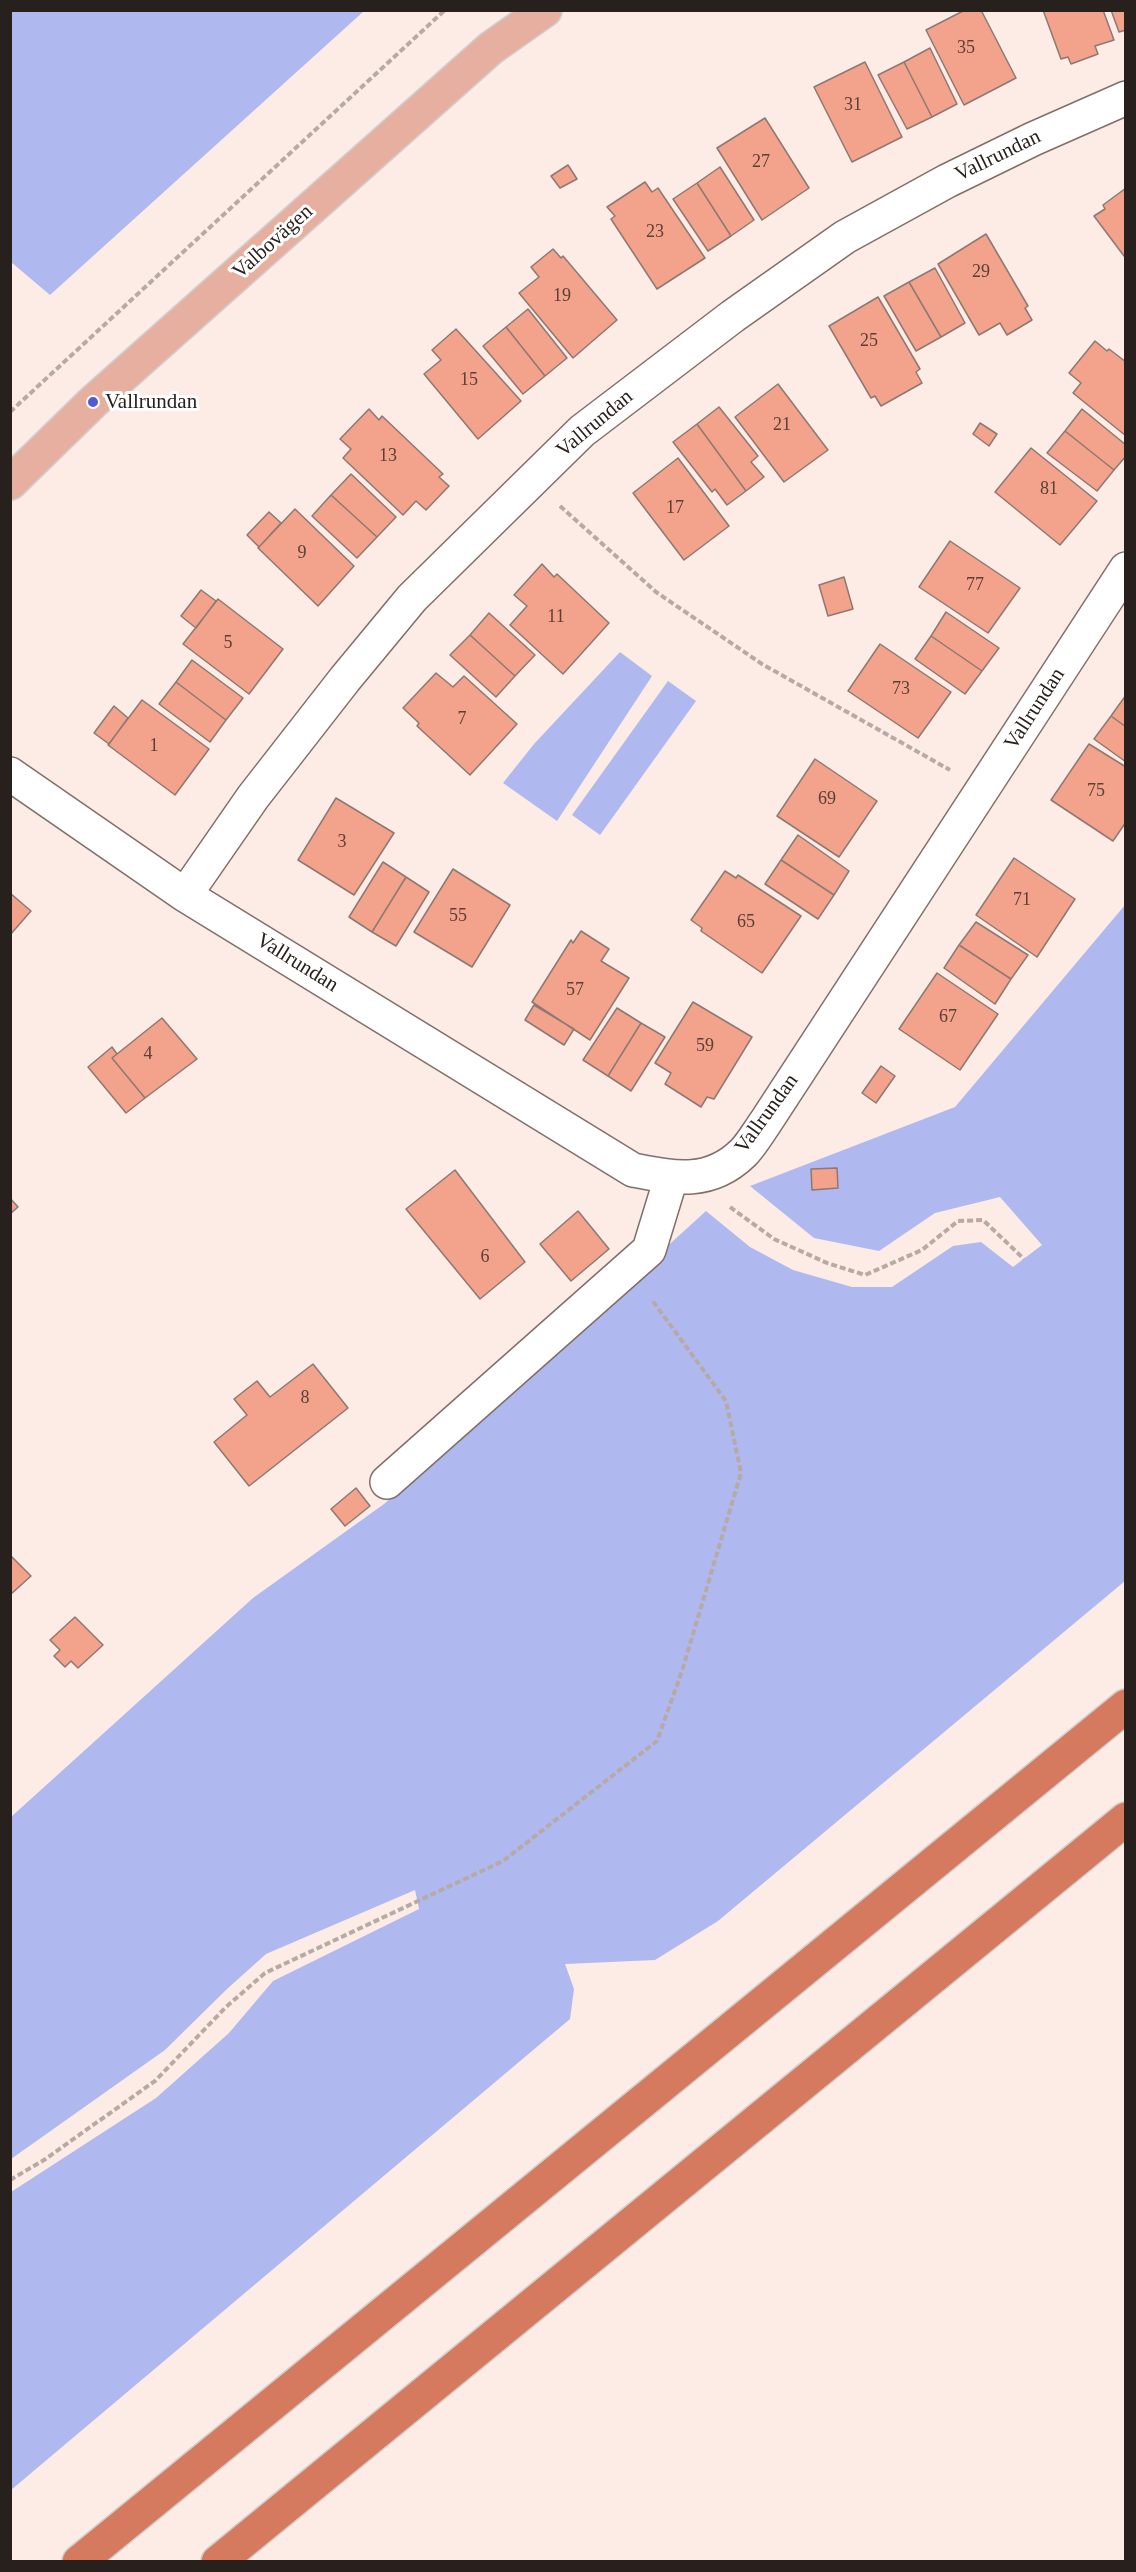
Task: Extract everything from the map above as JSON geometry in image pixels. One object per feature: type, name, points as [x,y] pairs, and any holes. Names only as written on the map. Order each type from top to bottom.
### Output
[{"type":"highway","points":[[79,2562],[1125,1706]]},
{"type":"highway","points":[[218,2562],[1125,1819]]},
{"type":"main road","name":"Valbovägen","points":[[10,483],[93,402],[482,56],[545,10]]},
{"type":"street","name":"Vallrundan","points":[[185,895],[254,797],[412,598],[582,431],[733,316],[845,237],[957,176],[1125,98]]},
{"type":"street","name":"Vallrundan","points":[[10,774],[185,895],[633,1170],[679,1178],[705,1176],[742,1154],[765,1123],[1125,569]]},
{"type":"street","points":[[387,1482],[649,1251],[679,1178]]},
{"type":"path","points":[[10,412],[445,10]]},
{"type":"path","points":[[531,480],[656,592],[762,664],[983,788]]},
{"type":"path","points":[[679,1178],[774,1239],[827,1263],[865,1275],[922,1251],[958,1221],[983,1220],[1024,1259]]},
{"type":"path","points":[[10,2180],[44,2160],[155,2080],[226,2007],[265,1973],[503,1861],[657,1741],[682,1671],[741,1473],[726,1401],[630,1269]]},
{"type":"shaded area","points":[[10,11],[364,11],[50,295],[11,262]]},
{"type":"shaded area","points":[[620,652],[652,676],[557,821],[503,783],[534,744]]},
{"type":"shaded area","points":[[668,681],[696,701],[600,835],[572,815]]},
{"type":"shaded area","points":[[1125,905],[1125,1581],[718,1921],[655,1960],[565,1964],[574,1989],[570,2019],[11,2490],[11,2192],[156,2098],[229,2033],[273,1981],[419,1909],[415,1890],[266,1954],[165,2050],[11,2159],[11,1817],[253,1598],[384,1504],[706,1211],[750,1247],[793,1270],[852,1287],[892,1287],[953,1246],[981,1242],[1013,1267],[1042,1245],[1000,1197],[935,1213],[879,1251],[814,1238],[750,1186],[955,1107]]},
{"type":"building","points":[[965,10],[981,10],[1016,78],[964,105],[926,30]]},
{"type":"building","points":[[1043,10],[1103,10],[1114,40],[1095,46],[1098,54],[1071,64],[1068,57],[1061,59]]},
{"type":"building","points":[[1111,10],[1126,10],[1126,30],[1119,32]]},
{"type":"building","points":[[930,48],[957,104],[932,117],[904,62]]},
{"type":"building","points":[[865,62],[902,137],[852,162],[814,87]]},
{"type":"building","points":[[904,62],[932,117],[907,129],[878,75]]},
{"type":"building","points":[[765,118],[809,188],[762,220],[717,148]]},
{"type":"building","points":[[568,165],[577,179],[560,188],[551,176]]},
{"type":"building","points":[[720,167],[754,220],[731,236],[697,183]]},
{"type":"building","points":[[645,182],[652,192],[658,188],[705,258],[657,289],[611,219],[615,216],[607,207]]},
{"type":"building","points":[[697,183],[731,236],[708,251],[673,199]]},
{"type":"building","points":[[1126,188],[1126,255],[1124,256],[1094,216],[1105,209],[1103,205]]},
{"type":"building","points":[[986,234],[1028,306],[1025,308],[1032,320],[1007,335],[1000,323],[979,335],[938,264]]},
{"type":"building","points":[[553,249],[561,258],[563,256],[617,320],[573,358],[519,293],[539,277],[531,267]]},
{"type":"building","points":[[935,268],[965,323],[941,337],[909,282]]},
{"type":"building","points":[[909,282],[941,337],[916,351],[884,296]]},
{"type":"building","points":[[878,297],[920,369],[916,372],[922,383],[881,406],[875,396],[871,398],[829,326]]},
{"type":"building","points":[[528,309],[567,358],[545,376],[506,327]]},
{"type":"building","points":[[506,327],[545,376],[523,394],[483,346]]},
{"type":"building","points":[[456,329],[521,401],[478,439],[424,374],[441,360],[432,350]]},
{"type":"building","points":[[1095,341],[1126,362],[1126,436],[1073,393],[1081,383],[1069,373]]},
{"type":"building","points":[[778,384],[828,450],[784,482],[735,417]]},
{"type":"building","points":[[719,407],[758,456],[751,462],[764,477],[746,491],[697,424]]},
{"type":"building","points":[[369,409],[379,420],[382,416],[443,474],[439,477],[449,486],[426,510],[416,501],[403,515],[343,458],[351,449],[340,439]]},
{"type":"building","points":[[1082,409],[1126,445],[1126,456],[1114,470],[1065,431]]},
{"type":"building","points":[[980,423],[997,434],[989,446],[973,434]]},
{"type":"building","points":[[697,424],[746,491],[727,505],[715,489],[712,492],[673,442]]},
{"type":"building","points":[[1065,431],[1114,470],[1097,491],[1047,453]]},
{"type":"building","points":[[1031,448],[1097,501],[1060,545],[995,492]]},
{"type":"building","points":[[678,458],[729,526],[684,560],[633,493]]},
{"type":"building","points":[[351,474],[396,517],[377,537],[331,495]]},
{"type":"building","points":[[331,495],[377,537],[357,558],[312,516]]},
{"type":"building","points":[[295,509],[354,566],[318,606],[258,548]]},
{"type":"building","points":[[269,512],[281,523],[259,547],[247,535]]},
{"type":"building","points":[[950,541],[1020,588],[988,633],[919,587]]},
{"type":"building","points":[[542,564],[554,577],[557,574],[609,623],[563,674],[510,625],[527,606],[514,595]]},
{"type":"building","points":[[844,577],[853,609],[828,616],[819,585]]},
{"type":"building","points":[[201,590],[216,601],[196,628],[181,616]]},
{"type":"building","points":[[218,599],[283,649],[249,694],[183,644]]},
{"type":"building","points":[[946,612],[999,648],[982,671],[931,636]]},
{"type":"building","points":[[489,613],[535,655],[515,676],[470,635]]},
{"type":"building","points":[[470,635],[515,676],[496,697],[450,655]]},
{"type":"building","points":[[931,636],[982,671],[965,694],[915,659]]},
{"type":"building","points":[[880,644],[951,692],[918,738],[848,691]]},
{"type":"building","points":[[192,660],[243,698],[226,720],[176,682]]},
{"type":"building","points":[[436,673],[453,687],[464,676],[517,724],[470,775],[417,726],[419,723],[403,708]]},
{"type":"building","points":[[176,682],[226,720],[210,742],[159,704]]},
{"type":"building","points":[[1126,695],[1126,727],[1111,716]]},
{"type":"building","points":[[142,700],[209,749],[175,795],[108,745]]},
{"type":"building","points":[[114,706],[128,718],[109,744],[94,733]]},
{"type":"building","points":[[1111,716],[1126,727],[1126,762],[1094,739]]},
{"type":"building","points":[[1089,744],[1126,767],[1126,822],[1113,841],[1051,800]]},
{"type":"building","points":[[815,759],[877,801],[839,857],[777,816]]},
{"type":"building","points":[[336,798],[394,833],[354,895],[298,860]]},
{"type":"building","points":[[798,835],[849,871],[834,895],[781,860]]},
{"type":"building","points":[[1014,858],[1075,899],[1037,957],[976,915]]},
{"type":"building","points":[[781,860],[834,895],[818,919],[765,884]]},
{"type":"building","points":[[383,862],[406,877],[372,932],[349,917]]},
{"type":"building","points":[[453,869],[510,905],[472,967],[414,932]]},
{"type":"building","points":[[725,871],[736,878],[738,875],[801,916],[762,973],[701,931],[702,928],[691,920]]},
{"type":"building","points":[[406,877],[429,892],[396,946],[372,932]]},
{"type":"building","points":[[10,893],[31,911],[10,935]]},
{"type":"building","points":[[976,922],[1028,955],[1011,979],[959,945]]},
{"type":"building","points":[[581,931],[609,949],[601,961],[629,978],[590,1040],[532,1002],[571,940],[573,943]]},
{"type":"building","points":[[959,945],[1011,979],[995,1004],[944,968]]},
{"type":"building","points":[[937,973],[998,1014],[960,1070],[899,1029]]},
{"type":"building","points":[[693,1002],[752,1037],[714,1099],[707,1097],[701,1107],[665,1084],[671,1073],[655,1063]]},
{"type":"building","points":[[534,1005],[574,1029],[564,1045],[525,1020]]},
{"type":"building","points":[[617,1008],[641,1023],[608,1076],[583,1060]]},
{"type":"building","points":[[162,1018],[197,1059],[145,1098],[112,1058]]},
{"type":"building","points":[[641,1023],[665,1037],[631,1091],[608,1076]]},
{"type":"building","points":[[112,1047],[117,1054],[112,1058],[145,1098],[126,1113],[88,1067]]},
{"type":"building","points":[[881,1066],[895,1076],[876,1103],[862,1093]]},
{"type":"building","points":[[837,1168],[838,1188],[812,1190],[811,1169]]},
{"type":"building","points":[[455,1170],[525,1262],[480,1299],[406,1209]]},
{"type":"building","points":[[10,1198],[18,1207],[10,1214]]},
{"type":"building","points":[[578,1211],[609,1249],[571,1281],[540,1244]]},
{"type":"building","points":[[313,1364],[348,1408],[249,1486],[214,1442],[247,1415],[234,1399],[257,1381],[270,1397]]},
{"type":"building","points":[[356,1488],[370,1506],[345,1526],[331,1509]]},
{"type":"building","points":[[10,1555],[31,1576],[10,1595]]},
{"type":"building","points":[[75,1617],[103,1645],[78,1668],[71,1661],[65,1667],[54,1656],[60,1650],[50,1640]]},
{"type":"place","name":"Vallrundan","points":[[93,402]]}]
